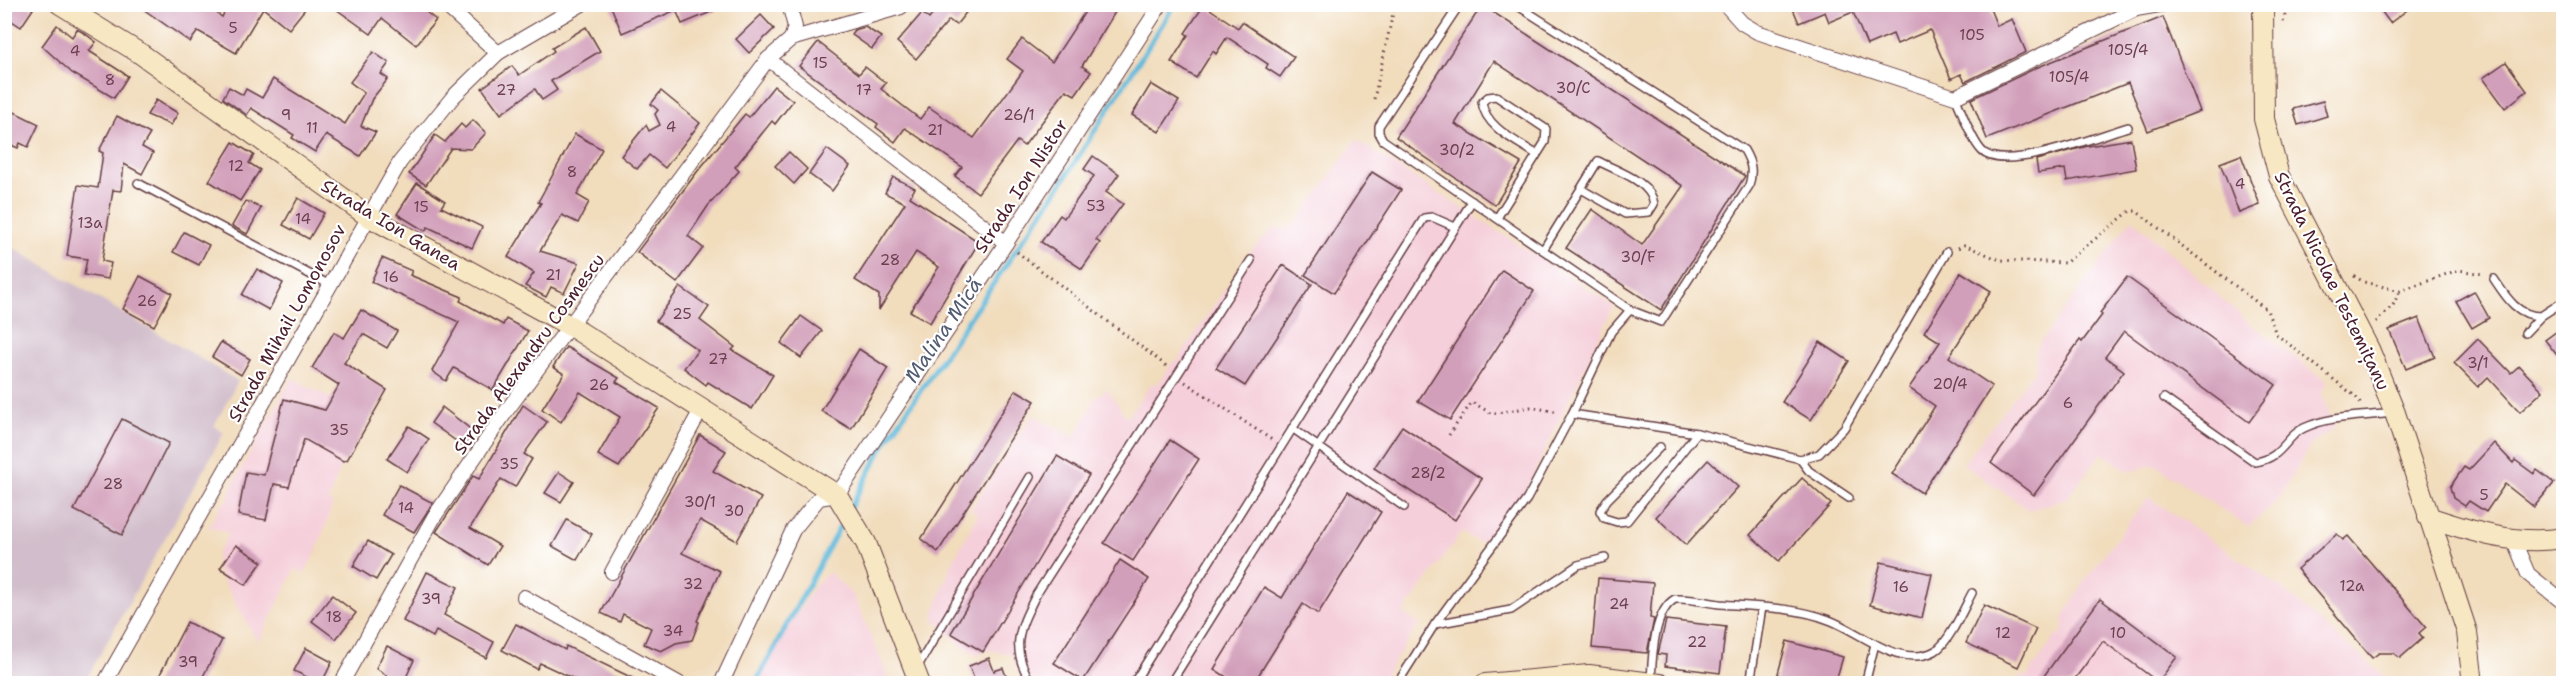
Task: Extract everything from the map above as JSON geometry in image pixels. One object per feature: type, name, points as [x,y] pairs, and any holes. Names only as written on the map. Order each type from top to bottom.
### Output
[{"type":"street","name":"Strada Ion Ganea","points":[[60,4],[141,54],[368,216],[572,327],[837,495]]},
{"type":"street","points":[[444,4],[498,53]]},
{"type":"street","name":"Strada Mihail Lomonosov","points":[[104,684],[368,216],[417,139],[453,97],[498,53],[582,4]]},
{"type":"street","points":[[789,4],[795,27],[791,39]]},
{"type":"street","name":"Strada Ion Nistor","points":[[837,495],[1006,243],[1161,4]]},
{"type":"street","points":[[1725,4],[1742,23],[1767,36],[1955,98],[2132,7],[2164,4]]},
{"type":"street","name":"Strada Nicolae Testemițanu","points":[[2263,4],[2264,119],[2279,176],[2369,349],[2395,412],[2467,632],[2473,684]]},
{"type":"street","name":"Strada Alexandru Cosmescu","points":[[341,684],[434,517],[507,410],[572,327],[768,59],[791,39],[901,7]]},
{"type":"street","points":[[768,59],[1006,243]]},
{"type":"street","points":[[612,573],[702,408]]},
{"type":"street","points":[[721,684],[793,530],[819,498],[837,495],[866,543],[917,677]]},
{"type":"street","points":[[2428,517],[2474,532],[2514,541],[2564,538]]},
{"type":"street","points":[[2514,541],[2528,574],[2564,603]]},
{"type":"street","points":[[524,597],[680,684]]},
{"type":"street","points":[[1485,684],[1589,675],[1656,683]]},
{"type":"lane","points":[[1460,4],[1379,126],[1378,133],[1383,140],[1630,310],[1661,322],[1668,315],[1749,186],[1753,169],[1744,150],[1515,4]]},
{"type":"lane","points":[[1497,218],[1545,141],[1546,129],[1496,96],[1488,97],[1482,102],[1483,111],[1491,123],[1536,154]]},
{"type":"lane","points":[[1955,98],[1981,150],[2000,159],[2021,158],[2128,127]]},
{"type":"lane","points":[[1544,250],[1581,189],[1598,161],[1641,184],[1653,195],[1654,204],[1649,212],[1625,214],[1581,189]]},
{"type":"lane","points":[[138,183],[330,285]]},
{"type":"lane","points":[[1170,684],[1472,201]]},
{"type":"lane","points":[[1133,684],[1424,218],[1432,216],[1455,227]]},
{"type":"lane","points":[[1572,414],[1697,433],[1800,459],[1819,454],[1844,428],[1947,252]]},
{"type":"lane","points":[[1032,684],[1023,670],[1017,651],[1019,628],[1036,595],[1251,260]]},
{"type":"lane","points":[[2494,279],[2515,307],[2529,316],[2541,316]]},
{"type":"lane","points":[[2525,333],[2541,316],[2564,301]]},
{"type":"lane","points":[[1396,684],[1436,624],[1527,499],[1572,414],[1611,332],[1630,310]]},
{"type":"lane","points":[[2164,398],[2255,462],[2268,460],[2279,453],[2302,429],[2338,417],[2395,412]]},
{"type":"lane","points":[[1292,428],[1404,507]]},
{"type":"lane","points":[[1660,447],[1607,500],[1600,511],[1604,518],[1617,522],[1627,521],[1697,433]]},
{"type":"lane","points":[[1800,459],[1809,471],[1849,498]]},
{"type":"lane","points":[[917,677],[1030,477]]},
{"type":"lane","points":[[1436,624],[1511,610],[1578,565],[1605,558]]},
{"type":"lane","points":[[1656,683],[1655,637],[1670,602],[1681,599],[1762,607],[1829,619],[1875,644],[1902,653],[1921,655],[1936,650],[1945,642],[1972,593]]},
{"type":"lane","points":[[1750,684],[1762,607]]},
{"type":"lane","points":[[1865,684],[1875,644]]},
{"type":"path","points":[[1374,99],[1395,4]]},
{"type":"path","points":[[2282,26],[2288,4]]},
{"type":"path","points":[[1947,252],[1964,245],[2000,260],[2065,263],[2130,211],[2136,211],[2267,310],[2276,334],[2356,397],[2368,416]]},
{"type":"path","points":[[1006,243],[1178,376],[1280,446]]},
{"type":"path","points":[[2354,276],[2364,282],[2400,291],[2458,270],[2473,270],[2494,279]]},
{"type":"path","points":[[2374,327],[2393,305],[2400,291]]},
{"type":"path","points":[[1449,435],[1472,402],[1492,414],[1530,407],[1572,414]]},
{"type":"shaded area","points":[[1356,140],[1614,306],[1522,498],[1481,543],[1462,532],[1403,613],[1419,624],[1380,683],[1022,683],[1012,654],[986,650],[977,656],[962,646],[934,619],[934,612],[952,563],[978,515],[971,509],[1032,415],[1075,437],[1094,399],[1107,389],[1127,418],[1152,383],[1157,385],[1172,363],[1177,361],[1249,253],[1273,228],[1285,229],[1297,222]]},
{"type":"shaded area","points":[[2132,219],[2248,322],[2328,382],[2321,392],[2335,428],[2311,444],[2279,499],[2248,527],[2154,464],[2130,472],[2102,453],[2066,499],[2029,510],[1963,464],[2035,370],[2036,348]]},
{"type":"shaded area","points":[[5,243],[238,381],[214,426],[224,433],[84,683],[10,684],[5,680]]},
{"type":"shaded area","points":[[292,378],[369,419],[347,460],[343,461],[328,501],[332,503],[315,554],[304,573],[295,569],[258,642],[218,572],[216,556],[229,533],[209,527],[222,504],[228,500],[230,489]]},
{"type":"shaded area","points":[[2148,497],[2280,587],[2392,683],[2018,684],[2022,675],[2027,677],[2056,636],[2060,636],[2065,623],[2062,620],[2084,582]]},
{"type":"shaded area","points":[[829,572],[853,595],[891,683],[751,683],[815,586]]},
{"type":"building","points":[[14,4],[25,4],[33,9],[21,27],[6,17]]},
{"type":"building","points":[[136,4],[205,4],[222,17],[229,4],[309,4],[289,29],[263,8],[236,53],[198,31],[190,42]]},
{"type":"building","points":[[329,4],[416,4],[436,20],[416,45],[382,18],[371,34]]},
{"type":"building","points":[[610,4],[728,5],[682,24],[676,10],[622,33]]},
{"type":"building","points":[[929,4],[973,4],[956,25],[949,20],[916,59],[897,42],[922,13],[929,19],[936,10]]},
{"type":"building","points":[[1090,4],[1120,4],[1082,66],[1091,72],[1075,95],[1066,90],[1024,146],[1017,141],[978,193],[955,176],[962,167],[905,128],[895,142],[876,127],[878,124],[799,66],[818,42],[859,74],[865,67],[886,83],[881,89],[920,119],[929,107],[974,138],[1023,71],[1007,59],[1022,39],[1052,62]]},
{"type":"building","points":[[1791,4],[1988,4],[1997,26],[2012,19],[2026,52],[1965,82],[1961,74],[1951,79],[1930,30],[1897,44],[1893,34],[1867,45],[1853,12],[1829,22],[1825,12],[1799,23]]},
{"type":"building","points":[[2376,4],[2415,4],[2390,23]]},
{"type":"building","points":[[1204,5],[1238,28],[1242,22],[1294,57],[1280,77],[1266,68],[1268,64],[1227,37],[1216,54],[1213,51],[1196,78],[1171,62],[1188,35],[1185,33]]},
{"type":"building","points":[[1482,5],[1745,176],[1661,310],[1566,248],[1592,209],[1642,245],[1683,186],[1494,61],[1455,124],[1521,163],[1495,205],[1396,137]]},
{"type":"building","points":[[761,15],[774,29],[749,53],[736,39]]},
{"type":"building","points":[[2163,17],[2200,111],[2148,131],[2128,83],[1987,139],[1971,99],[2038,67]]},
{"type":"building","points":[[57,25],[72,37],[77,29],[84,33],[96,42],[89,51],[128,76],[114,98],[72,73],[42,46]]},
{"type":"building","points":[[586,27],[600,51],[551,81],[557,90],[542,100],[535,89],[501,114],[482,88],[512,66],[519,75],[554,51],[552,48]]},
{"type":"building","points":[[865,27],[881,37],[872,49],[851,34],[854,30]]},
{"type":"building","points":[[373,52],[389,63],[381,74],[388,79],[372,99],[361,126],[376,132],[360,156],[326,135],[315,152],[292,138],[294,135],[251,108],[247,115],[223,98],[229,87],[243,95],[246,89],[262,98],[273,79],[345,124],[364,93],[350,82]]},
{"type":"building","points":[[2506,62],[2527,91],[2505,108],[2483,78]]},
{"type":"building","points":[[1151,84],[1179,101],[1159,132],[1132,115]]},
{"type":"building","points":[[774,86],[793,101],[775,124],[772,121],[735,167],[739,171],[708,206],[688,236],[703,248],[677,283],[637,252],[697,172],[745,114],[749,117]]},
{"type":"building","points":[[661,91],[700,123],[665,168],[649,155],[637,169],[621,156],[646,125],[649,131],[660,125],[655,114],[658,110],[651,104]]},
{"type":"building","points":[[156,100],[178,113],[171,125],[147,115]]},
{"type":"building","points":[[2323,101],[2327,116],[2298,125],[2293,109]]},
{"type":"building","points":[[4,107],[39,124],[28,147],[20,143],[18,148],[4,142]]},
{"type":"building","points":[[117,116],[150,134],[142,147],[153,153],[142,174],[124,164],[121,191],[113,190],[102,261],[111,263],[108,279],[84,275],[87,259],[67,256],[78,185],[98,188],[103,153],[99,151]]},
{"type":"building","points":[[473,120],[486,133],[471,149],[451,148],[426,185],[409,174],[435,135],[445,142],[461,124],[465,128]]},
{"type":"building","points":[[575,134],[602,149],[577,195],[589,202],[578,223],[562,215],[540,251],[579,263],[564,293],[551,287],[546,297],[525,286],[534,273],[508,257],[541,203],[538,202]]},
{"type":"building","points":[[2131,139],[2136,169],[2067,181],[2065,169],[2038,173],[2036,160],[2088,146]]},
{"type":"building","points":[[233,142],[254,155],[249,163],[260,170],[240,201],[209,181]]},
{"type":"building","points":[[827,149],[850,166],[832,191],[809,174]]},
{"type":"building","points":[[789,152],[807,169],[794,184],[775,166]]},
{"type":"building","points":[[2241,155],[2260,205],[2239,213],[2220,163]]},
{"type":"building","points":[[1093,156],[1119,174],[1106,192],[1123,204],[1096,240],[1100,243],[1082,269],[1041,242],[1060,215],[1064,218],[1094,176],[1084,169]]},
{"type":"building","points":[[1372,172],[1401,190],[1334,293],[1305,275]]},
{"type":"building","points":[[893,177],[915,188],[910,197],[979,242],[930,323],[910,311],[939,267],[916,252],[879,310],[879,295],[855,280],[905,203],[885,193]]},
{"type":"building","points":[[417,183],[445,201],[441,207],[482,227],[472,248],[428,227],[425,231],[397,214]]},
{"type":"building","points":[[298,198],[324,213],[309,239],[283,225]]},
{"type":"building","points":[[246,201],[261,208],[247,234],[232,226]]},
{"type":"building","points":[[184,232],[209,245],[199,265],[173,252]]},
{"type":"building","points":[[382,258],[412,271],[410,275],[462,297],[460,301],[503,325],[506,319],[528,331],[493,390],[454,368],[446,381],[432,371],[459,322],[371,282]]},
{"type":"building","points":[[1283,265],[1312,284],[1245,386],[1216,368]]},
{"type":"building","points":[[257,269],[283,283],[269,310],[242,295]]},
{"type":"building","points":[[1502,270],[1534,291],[1450,420],[1418,401]]},
{"type":"building","points":[[1961,272],[1991,291],[1949,357],[1992,386],[1922,493],[1892,474],[1935,406],[1909,388],[1940,342],[1924,332]]},
{"type":"building","points":[[140,276],[172,293],[154,326],[123,309]]},
{"type":"building","points":[[2127,277],[2276,385],[2249,422],[2124,331],[2105,357],[2124,371],[2034,495],[1991,463],[2080,340],[2082,342],[2102,315],[2100,313]]},
{"type":"building","points":[[680,287],[709,307],[700,320],[735,347],[732,350],[773,375],[752,409],[708,382],[706,385],[684,368],[698,350],[656,321]]},
{"type":"building","points":[[2474,291],[2489,318],[2472,328],[2456,301]]},
{"type":"building","points":[[361,310],[397,331],[387,348],[363,334],[344,363],[387,390],[347,460],[343,461],[304,439],[289,487],[274,484],[266,520],[238,515],[246,472],[264,475],[284,399],[325,410],[339,385],[312,368],[334,332],[344,338]]},
{"type":"building","points":[[801,316],[822,331],[801,358],[781,343]]},
{"type":"building","points":[[2419,318],[2435,357],[2406,369],[2389,330]]},
{"type":"building","points":[[2564,326],[2564,364],[2545,340]]},
{"type":"building","points":[[2478,339],[2511,373],[2519,366],[2543,391],[2520,412],[2488,377],[2478,387],[2454,363]]},
{"type":"building","points":[[221,342],[250,359],[241,375],[212,357]]},
{"type":"building","points":[[1820,342],[1849,361],[1811,420],[1782,402]]},
{"type":"building","points":[[566,347],[619,378],[616,382],[659,408],[619,467],[598,455],[620,417],[580,392],[561,422],[542,409],[564,374],[553,367]]},
{"type":"building","points":[[859,349],[888,368],[851,429],[821,411]]},
{"type":"building","points":[[1016,390],[1035,401],[938,552],[921,539]]},
{"type":"building","points":[[523,405],[547,422],[524,454],[532,459],[515,487],[501,479],[470,528],[500,546],[488,565],[436,532],[473,476],[479,479]]},
{"type":"building","points":[[442,407],[473,431],[463,446],[431,423]]},
{"type":"building","points":[[122,419],[169,443],[122,535],[74,510]]},
{"type":"building","points":[[409,426],[429,439],[407,472],[387,459]]},
{"type":"building","points":[[1402,426],[1482,479],[1455,520],[1374,468]]},
{"type":"building","points":[[700,435],[726,451],[713,471],[761,498],[737,541],[700,520],[682,553],[720,571],[697,621],[699,622],[692,640],[676,643],[661,651],[644,644],[651,628],[623,614],[620,622],[601,613]]},
{"type":"building","points":[[1170,440],[1199,459],[1133,561],[1104,543]]},
{"type":"building","points":[[2494,443],[2513,463],[2515,460],[2534,474],[2537,470],[2554,483],[2534,507],[2505,484],[2486,512],[2469,501],[2465,506],[2453,498],[2450,487],[2464,467],[2469,470]]},
{"type":"building","points":[[1057,456],[1089,475],[983,652],[951,633]]},
{"type":"building","points":[[1708,460],[1738,487],[1686,545],[1656,517]]},
{"type":"building","points":[[559,472],[574,482],[561,502],[545,493]]},
{"type":"building","points":[[1802,478],[1831,504],[1779,561],[1750,535]]},
{"type":"building","points":[[399,485],[433,503],[414,532],[382,515]]},
{"type":"building","points":[[1348,491],[1381,512],[1318,614],[1303,604],[1253,684],[1237,684],[1214,669],[1264,587],[1282,598]]},
{"type":"building","points":[[567,520],[592,534],[577,560],[552,546]]},
{"type":"building","points":[[2337,534],[2343,540],[2348,536],[2426,627],[2419,633],[2423,638],[2400,658],[2393,653],[2379,653],[2372,658],[2297,569]]},
{"type":"building","points":[[368,541],[391,555],[376,580],[353,566]]},
{"type":"building","points":[[236,545],[262,562],[246,585],[220,568]]},
{"type":"building","points":[[1120,560],[1149,579],[1083,681],[1054,663]]},
{"type":"building","points":[[1881,562],[1932,574],[1922,618],[1870,605]]},
{"type":"building","points":[[427,572],[458,587],[444,615],[494,642],[486,658],[436,631],[433,637],[403,621]]},
{"type":"building","points":[[1598,578],[1653,583],[1650,618],[1654,619],[1647,653],[1592,648]]},
{"type":"building","points":[[332,595],[356,613],[336,639],[312,621]]},
{"type":"building","points":[[2100,599],[2177,657],[2158,682],[2103,641],[2071,684],[2038,684]]},
{"type":"building","points":[[1984,605],[2036,629],[2018,667],[1966,643]]},
{"type":"building","points":[[1666,620],[1726,627],[1720,673],[1665,666],[1666,655],[1658,654]]},
{"type":"building","points":[[187,622],[222,640],[199,684],[155,684]]},
{"type":"building","points":[[516,624],[565,650],[566,646],[645,684],[583,683],[540,663],[537,669],[502,650]]},
{"type":"building","points":[[1787,641],[1843,657],[1835,684],[1775,684]]},
{"type":"building","points":[[387,646],[414,660],[403,684],[382,684],[387,676],[376,668]]},
{"type":"building","points":[[306,648],[332,662],[321,684],[294,671]]},
{"type":"building","points":[[989,658],[994,671],[1003,668],[1009,684],[965,684],[974,679],[969,666]]},
{"type":"waterway","name":"Malina Mică","points":[[850,508],[885,443],[1063,181],[1175,4]]},
{"type":"waterway","name":"Malina Mică","points":[[755,684],[844,519]]}]
